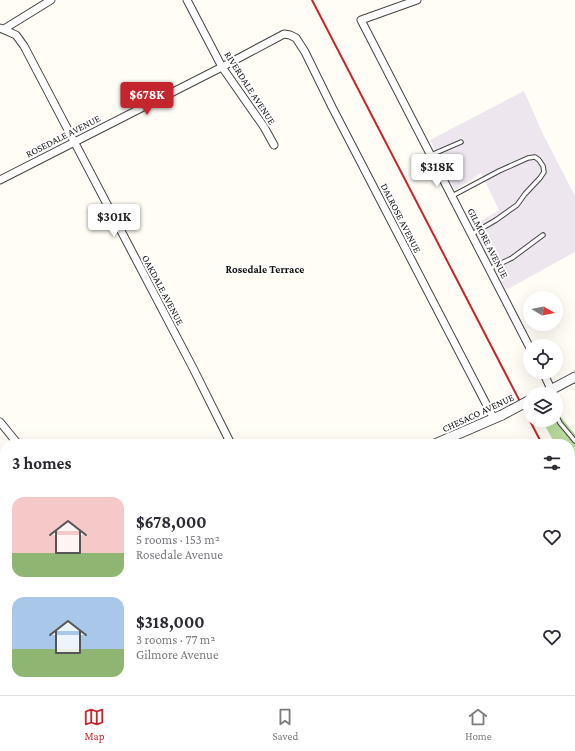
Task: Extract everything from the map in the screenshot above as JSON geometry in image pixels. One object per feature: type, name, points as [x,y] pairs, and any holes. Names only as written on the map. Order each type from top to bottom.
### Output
[{"type":"street","points":[[2,29],[50,0]]},
{"type":"street","name":"RIVERDALE AVENUE","points":[[188,0],[222,67],[264,127],[274,145]]},
{"type":"street","name":"GILMORE AVENUE","points":[[417,0],[362,20],[525,339]]},
{"type":"street","name":"OAKDALE AVENUE","points":[[2,29],[16,35],[24,46],[75,141],[228,439]]},
{"type":"street","name":"ROSEDALE AVENUE","points":[[0,180],[284,34]]},
{"type":"street","name":"DALROSE AVENUE","points":[[284,34],[296,38],[305,52],[335,114],[498,417]]},
{"type":"street","points":[[557,387],[575,377]]},
{"type":"street","name":"CHESACO AVENUE","points":[[447,439],[498,417],[523,404]]},
{"type":"street","points":[[0,422],[14,439]]},
{"type":"lane","points":[[431,156],[461,142]]},
{"type":"lane","points":[[452,196],[499,171],[528,158],[535,157],[543,166],[544,172],[517,205],[472,234]]},
{"type":"lane","points":[[490,269],[512,258],[543,235]]},
{"type":"lane","points":[[563,427],[573,439]]},
{"type":"shaded area","points":[[524,91],[543,134],[575,196],[575,252],[506,290],[472,227],[499,210],[481,173],[455,190],[430,140]]},
{"type":"green space","points":[[563,419],[575,434],[575,439],[552,439],[546,427],[563,427]]},
{"type":"railway","points":[[312,0],[539,439]]},
{"type":"district","name":"Rosedale Terrace","points":[[265,269]]}]
